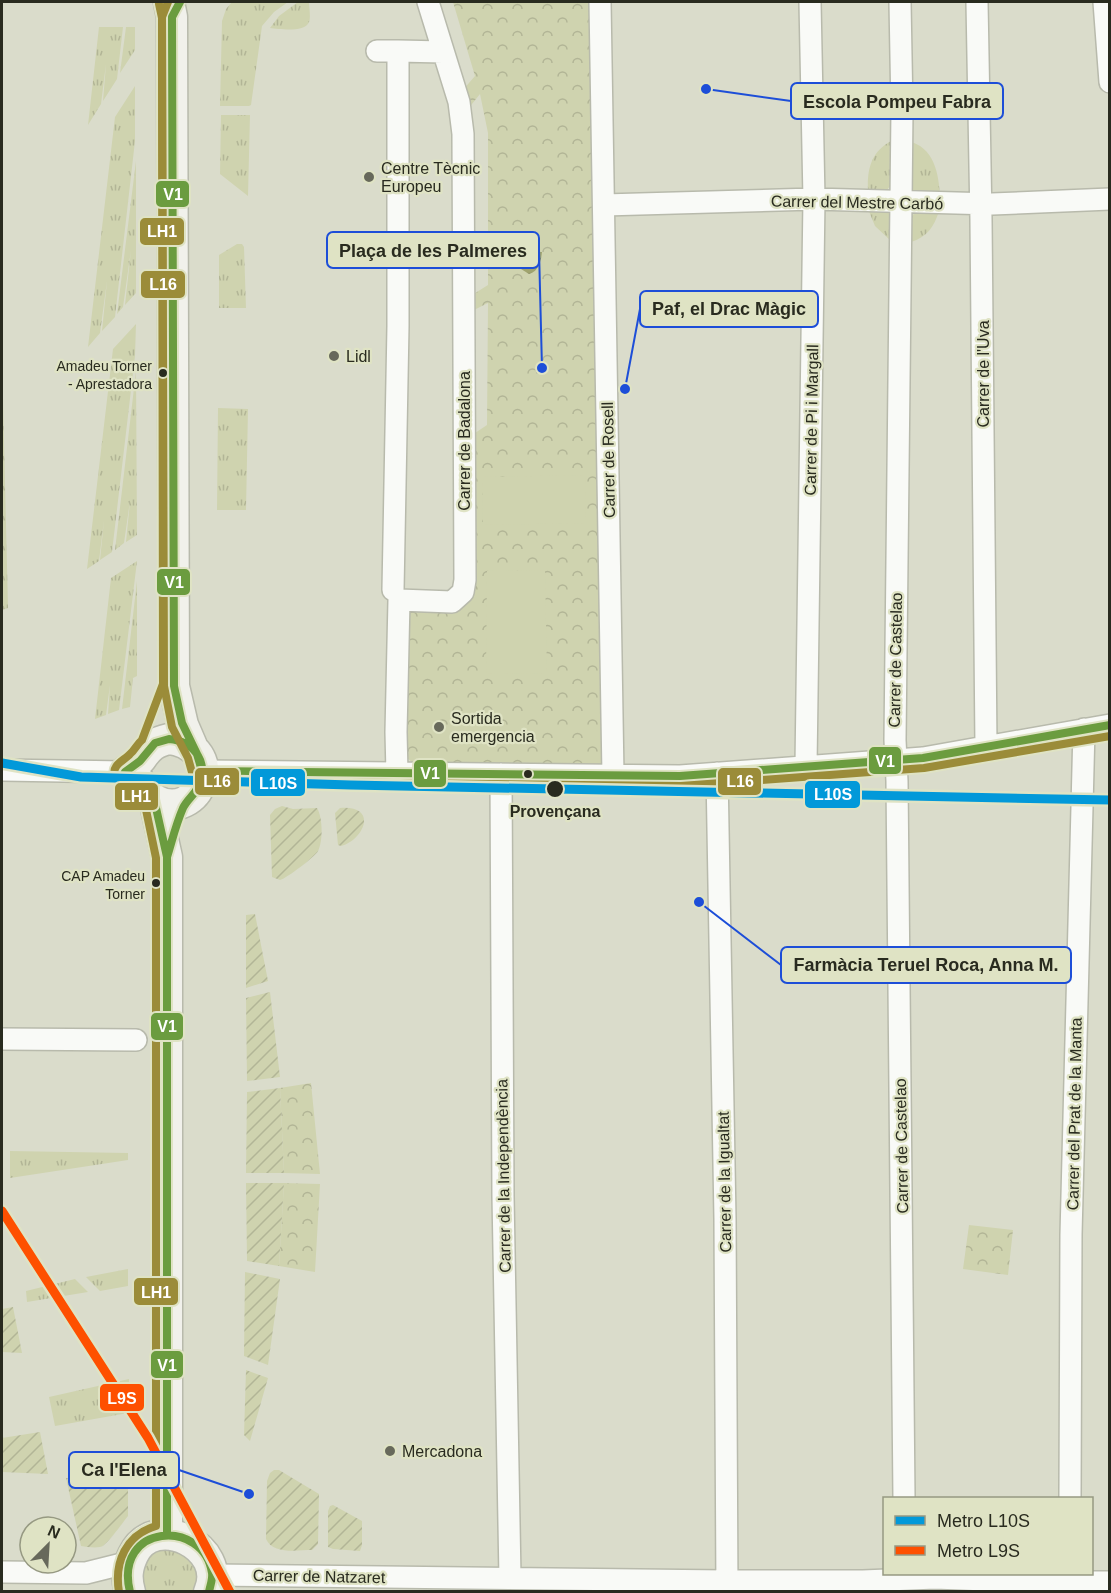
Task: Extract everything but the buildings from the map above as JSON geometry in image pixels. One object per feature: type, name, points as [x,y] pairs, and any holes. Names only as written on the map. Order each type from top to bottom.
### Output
[{"type":"street","name":"Carrer de Badalona","points":[[397,773],[399,600],[452,602],[463,592],[465,580],[464,134],[459,102],[428,2]]},
{"type":"street","name":"Carrer de Rosell","points":[[600,2],[614,775]]},
{"type":"street","name":"Carrer de Pi i Margall","points":[[806,766],[814,199],[810,2]]},
{"type":"street","name":"Carrer de Castelao","points":[[900,2],[895,740],[904,1497]]},
{"type":"street","name":"Carrer de l'Uva","points":[[977,2],[986,747]]},
{"type":"street","points":[[1104,2],[1110,82]]},
{"type":"street","points":[[167,857],[186,802],[193,796],[200,784],[197,759],[183,726],[174,686],[174,7]]},
{"type":"street","points":[[393,590],[398,326],[398,80],[387,51],[443,52]]},
{"type":"street","name":"Carrer del Mestre Carbó","points":[[604,205],[814,199],[980,204],[1110,200]]},
{"type":"street","points":[[151,746],[174,686]]},
{"type":"street","points":[[124,772],[140,760],[151,746],[169,739],[182,741],[197,759],[397,773],[680,776],[923,758],[1110,726]]},
{"type":"street","name":"Carrer del Prat de la Manta","points":[[1070,1497],[1071,1235],[1084,729]]},
{"type":"street","points":[[2,770],[124,772],[140,782],[146,793],[154,800],[165,803],[186,802]]},
{"type":"street","name":"Carrer de la Igualtat","points":[[717,773],[725,1219],[727,1586]]},
{"type":"street","name":"Carrer de la Independència","points":[[501,774],[503,1196],[510,1578]]},
{"type":"street","points":[[154,800],[167,857],[167,1534]]},
{"type":"street","points":[[2,1039],[136,1040]]},
{"type":"street","points":[[2,1572],[86,1573],[130,1581],[136,1550],[155,1536],[167,1534],[192,1542],[204,1553],[210,1564],[211,1583]]},
{"type":"street","name":"Carrer de Natzaret","points":[[211,1583],[510,1578],[727,1586],[901,1582],[935,1578],[1069,1578],[1110,1582]]},
{"type":"green space","points":[[232,2],[288,2],[274,12],[262,26],[251,105],[249,106],[220,106],[222,21],[226,9]]},
{"type":"green space","points":[[298,2],[309,2],[310,17],[307,25],[291,30],[270,28],[279,16]]},
{"type":"green space","points":[[453,2],[590,2],[603,764],[414,764],[406,757],[407,611],[454,608],[472,435],[487,425],[488,303],[472,311],[472,295],[488,285],[488,133],[480,94],[468,109],[462,91],[475,76]]},
{"type":"green space","points":[[99,27],[123,27],[117,79],[103,101],[106,64],[101,104],[88,125]]},
{"type":"green space","points":[[126,27],[135,27],[135,50],[120,73]]},
{"type":"green space","points":[[135,86],[135,141],[115,317],[102,331],[107,281],[100,333],[88,347],[115,117]]},
{"type":"green space","points":[[221,115],[250,115],[248,196],[220,174]]},
{"type":"green space","points":[[891,141],[891,187],[888,191],[868,191],[868,175],[872,162],[879,150]]},
{"type":"green space","points":[[908,141],[924,149],[933,162],[940,197],[911,193]]},
{"type":"green space","points":[[136,161],[136,293],[125,305],[131,250],[123,307],[117,314]]},
{"type":"green space","points":[[868,209],[889,210],[892,213],[892,242],[875,226]]},
{"type":"green space","points":[[939,211],[929,231],[911,242],[912,215]]},
{"type":"green space","points":[[237,244],[242,244],[244,247],[246,308],[219,308],[219,255]]},
{"type":"green space","points":[[136,324],[135,356],[112,552],[100,560],[104,520],[99,561],[87,569],[113,349]]},
{"type":"green space","points":[[2,356],[8,608],[2,610]]},
{"type":"green space","points":[[136,371],[137,535],[126,542],[130,501],[124,543],[115,550]]},
{"type":"green space","points":[[218,408],[248,409],[246,510],[217,510]]},
{"type":"green space","points":[[585,475],[586,523],[483,525],[482,477]]},
{"type":"green space","points":[[137,561],[119,710],[108,714],[110,685],[106,715],[95,719],[111,578]]},
{"type":"green space","points":[[545,570],[547,673],[486,674],[487,571]]},
{"type":"green space","points":[[137,581],[137,676],[133,678],[130,707],[122,709]]},
{"type":"green space","points":[[282,806],[293,809],[317,808],[321,823],[321,836],[318,851],[307,862],[280,880],[272,877],[270,815]]},
{"type":"green space","points":[[340,808],[360,812],[364,817],[361,831],[349,843],[341,846],[338,845],[335,813]]},
{"type":"green space","points":[[255,914],[268,981],[246,988],[246,915]]},
{"type":"green space","points":[[270,992],[280,1077],[247,1081],[246,998]]},
{"type":"green space","points":[[311,1083],[320,1174],[284,1173],[280,1088]]},
{"type":"green space","points":[[280,1088],[284,1173],[246,1173],[247,1092]]},
{"type":"green space","points":[[10,1151],[128,1153],[128,1160],[10,1178]]},
{"type":"green space","points":[[246,1183],[284,1183],[279,1266],[247,1261]]},
{"type":"green space","points":[[284,1183],[320,1184],[315,1272],[279,1266]]},
{"type":"green space","points":[[969,1225],[1013,1230],[1008,1275],[963,1269]]},
{"type":"green space","points":[[128,1269],[128,1286],[100,1291],[86,1277]]},
{"type":"green space","points":[[245,1272],[280,1279],[268,1365],[244,1356]]},
{"type":"green space","points":[[75,1279],[88,1292],[27,1302],[26,1291]]},
{"type":"green space","points":[[13,1307],[22,1353],[2,1352],[2,1309]]},
{"type":"green space","points":[[246,1370],[268,1378],[250,1441],[244,1435]]},
{"type":"green space","points":[[129,1379],[128,1413],[55,1426],[49,1397]]},
{"type":"green space","points":[[40,1432],[48,1474],[2,1472],[2,1438]]},
{"type":"green space","points":[[274,1470],[279,1470],[319,1494],[318,1544],[312,1550],[280,1550],[269,1544],[266,1539],[267,1481]]},
{"type":"green space","points":[[128,1477],[128,1516],[103,1546],[81,1546],[78,1515],[74,1515],[66,1478]]},
{"type":"green space","points":[[333,1505],[362,1521],[360,1551],[328,1547],[328,1511]]},
{"type":"green space","points":[[169,1547],[189,1558],[193,1563],[196,1574],[195,1591],[143,1592],[140,1583],[146,1558],[157,1550]]},
{"type":"shaded area","points":[[542,252],[535,271],[529,274],[521,269],[516,253]]},
{"type":"metro line","name":"L10S","points":[[2,763],[81,777],[351,785],[1110,800]]},
{"type":"metro line","name":"L9S","points":[[2,1211],[148,1438],[230,1592]]},
{"type":"transit line","name":"L16","points":[[168,2],[162,17],[164,686],[172,727],[188,758],[193,776],[202,781],[681,786],[924,768],[1110,736]]},
{"type":"transit line","name":"V1","points":[[180,2],[172,17],[174,686],[182,723],[197,754],[202,771]]},
{"type":"transit line","name":"LH1","points":[[119,1592],[118,1570],[124,1551],[137,1536],[156,1526],[156,858],[145,805],[130,788],[118,780],[114,772],[142,740],[163,684],[162,18],[159,4]]},
{"type":"transit line","name":"V1","points":[[202,771],[680,776],[923,758],[1110,725]]},
{"type":"transit line","name":"V1","points":[[169,739],[186,744],[193,749],[201,763],[202,771],[197,789],[181,814],[167,857],[154,799],[145,793],[140,782],[125,772],[140,761],[155,743],[169,739]]},
{"type":"transit line","name":"V1","points":[[167,857],[167,1534]]},
{"type":"transit line","name":"V1","points":[[130,1592],[128,1569],[135,1552],[146,1541],[162,1536],[178,1537],[193,1543],[205,1555],[212,1573],[209,1592]]},
{"type":"place","name":"Escola Pompeu Fabra","points":[[706,89]]},
{"type":"place","name":"Centre Tècnic Europeu","points":[[369,177]]},
{"type":"place","name":"Lidl","points":[[334,356]]},
{"type":"place","name":"Plaça de les Palmeres","points":[[542,368]]},
{"type":"place","name":"Amadeu Torner - Aprestadora","points":[[163,373]]},
{"type":"place","name":"Paf, el Drac Màgic","points":[[625,389]]},
{"type":"place","name":"Sortida emergencia","points":[[439,727]]},
{"type":"place","name":"Provençana","points":[[555,789]]},
{"type":"place","name":"CAP Amadeu Torner","points":[[156,883]]},
{"type":"place","name":"Farmàcia Teruel Roca, Anna M.","points":[[699,902]]},
{"type":"place","name":"Mercadona","points":[[390,1451]]},
{"type":"place","name":"Ca l'Elena","points":[[249,1494]]}]
